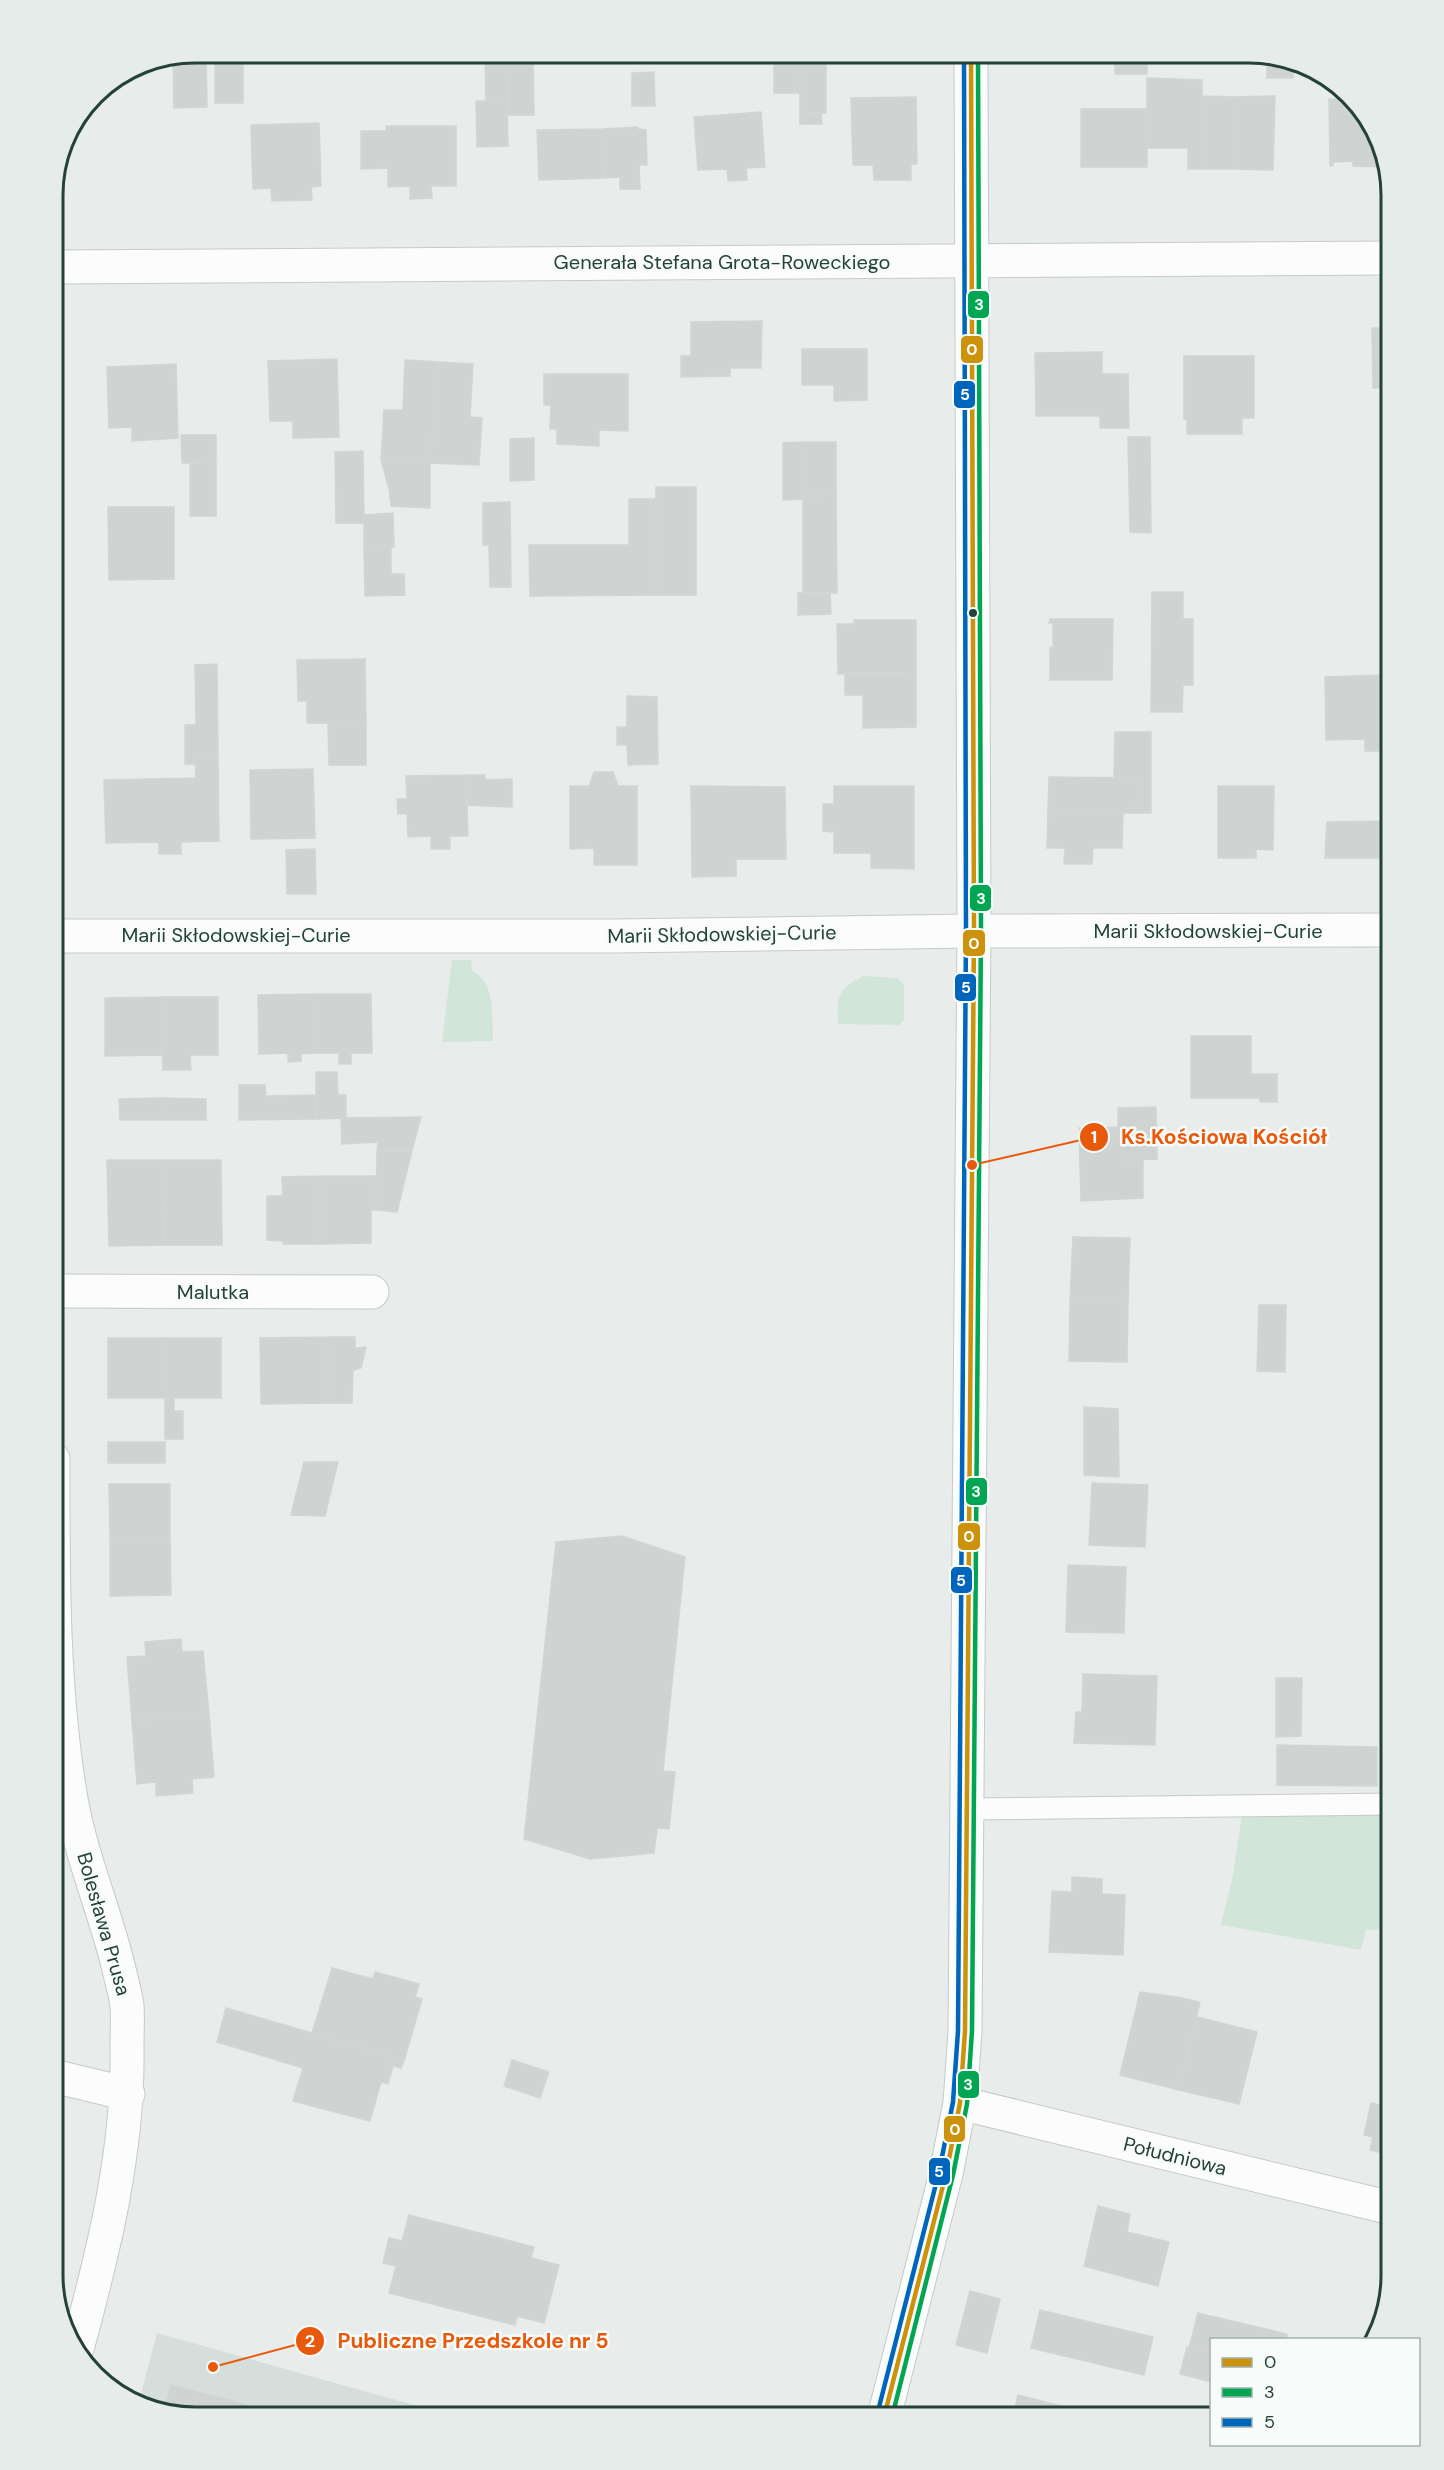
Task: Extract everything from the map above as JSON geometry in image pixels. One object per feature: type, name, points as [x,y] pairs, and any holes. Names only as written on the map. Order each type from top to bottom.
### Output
[{"type":"street","points":[[887,2407],[946,2174],[960,2103],[965,2031],[974,931],[971,63]]},
{"type":"street","name":"Generała Stefana Grota-Roweckiego","points":[[63,267],[1381,258]]},
{"type":"street","name":"Marii Skłodowskiej-Curie","points":[[63,936],[615,936],[974,931],[1381,930]]},
{"type":"street","name":"Malutka","points":[[63,1291],[372,1292]]},
{"type":"street","name":"Bolesława Prusa","points":[[63,1742],[72,1801],[85,1855],[112,1942],[127,2005],[128,2094],[118,2176],[80,2338]]},
{"type":"street","points":[[63,2079],[128,2094]]},
{"type":"street","name":"Południowa","points":[[960,2103],[1381,2205]]},
{"type":"lane","points":[[968,1809],[1381,1804]]},
{"type":"shaded area","points":[[157,2333],[421,2407],[186,2407],[152,2400],[141,2395]]},
{"type":"green space","points":[[452,960],[471,960],[472,971],[485,983],[491,1001],[493,1041],[442,1042]]},
{"type":"green space","points":[[863,976],[897,978],[904,984],[904,1020],[899,1025],[838,1024],[840,995],[848,985]]},
{"type":"green space","points":[[1242,1814],[1381,1814],[1381,1930],[1366,1929],[1361,1950],[1221,1925],[1233,1875]]},
{"type":"building","points":[[206,63],[207,107],[174,108],[173,65]]},
{"type":"building","points":[[215,63],[243,63],[243,103],[215,103]]},
{"type":"building","points":[[485,63],[507,63],[507,101],[486,101]]},
{"type":"building","points":[[507,63],[533,63],[534,115],[508,115]]},
{"type":"building","points":[[774,63],[800,63],[800,93],[774,93]]},
{"type":"building","points":[[800,63],[826,63],[826,113],[800,113]]},
{"type":"building","points":[[1115,63],[1147,63],[1147,74],[1115,74]]},
{"type":"building","points":[[1267,65],[1293,70],[1293,78],[1267,78]]},
{"type":"building","points":[[654,72],[655,106],[632,106],[632,73]]},
{"type":"building","points":[[1147,78],[1202,80],[1202,169],[1188,169],[1188,148],[1147,148]]},
{"type":"building","points":[[1202,96],[1235,97],[1235,169],[1202,169]]},
{"type":"building","points":[[1275,96],[1273,170],[1235,169],[1235,97]]},
{"type":"building","points":[[916,97],[917,164],[911,164],[911,180],[874,180],[873,165],[853,165],[851,98]]},
{"type":"building","points":[[1329,99],[1339,99],[1359,122],[1371,144],[1378,167],[1353,166],[1353,161],[1333,162],[1333,166],[1330,166]]},
{"type":"building","points":[[476,101],[507,101],[508,146],[477,147]]},
{"type":"building","points":[[1081,109],[1147,109],[1147,167],[1081,167]]},
{"type":"building","points":[[761,112],[765,167],[746,168],[747,180],[728,181],[727,169],[698,170],[694,117]]},
{"type":"building","points":[[800,113],[821,113],[822,124],[800,124]]},
{"type":"building","points":[[319,123],[321,186],[311,187],[312,200],[272,201],[271,188],[253,189],[251,125]]},
{"type":"building","points":[[386,126],[456,126],[456,186],[431,186],[432,198],[410,199],[410,186],[388,187],[388,168],[361,169],[361,131],[386,131]]},
{"type":"building","points":[[638,127],[638,129],[646,130],[647,165],[639,165],[640,189],[620,189],[620,177],[604,178],[603,129]]},
{"type":"building","points":[[603,129],[604,178],[539,180],[537,130]]},
{"type":"building","points":[[762,321],[761,368],[730,368],[730,376],[681,377],[681,356],[691,356],[691,322]]},
{"type":"building","points":[[1372,328],[1381,328],[1381,388],[1373,388]]},
{"type":"building","points":[[802,349],[867,349],[867,400],[834,401],[834,385],[802,385]]},
{"type":"building","points":[[1102,352],[1102,374],[1128,374],[1129,428],[1100,428],[1100,416],[1036,416],[1035,353]]},
{"type":"building","points":[[1184,356],[1254,356],[1254,418],[1242,418],[1242,434],[1187,434],[1187,419],[1184,419]]},
{"type":"building","points":[[337,359],[339,437],[293,438],[293,421],[270,421],[268,361]]},
{"type":"building","points":[[405,360],[439,362],[438,394],[436,395],[430,463],[381,460],[384,410],[403,410]]},
{"type":"building","points":[[439,362],[473,364],[470,417],[482,418],[479,465],[430,463],[436,395],[438,394]]},
{"type":"building","points":[[176,364],[178,438],[132,441],[132,427],[109,428],[107,367]]},
{"type":"building","points":[[544,374],[628,374],[628,431],[599,430],[599,446],[557,444],[557,429],[550,429],[551,405],[544,405]]},
{"type":"building","points":[[181,435],[216,435],[216,462],[182,463]]},
{"type":"building","points":[[1128,437],[1150,437],[1151,533],[1130,532]]},
{"type":"building","points":[[534,438],[534,480],[510,481],[510,439]]},
{"type":"building","points":[[802,442],[836,442],[836,495],[803,496]]},
{"type":"building","points":[[802,442],[803,499],[783,500],[783,443]]},
{"type":"building","points":[[363,451],[364,523],[336,523],[335,452]]},
{"type":"building","points":[[381,460],[430,463],[430,508],[391,506]]},
{"type":"building","points":[[190,462],[216,462],[216,516],[190,516]]},
{"type":"building","points":[[656,487],[696,487],[696,595],[656,595]]},
{"type":"building","points":[[836,495],[837,593],[803,593],[803,496]]},
{"type":"building","points":[[629,499],[656,499],[656,595],[530,596],[529,545],[629,545]]},
{"type":"building","points":[[510,502],[511,587],[490,587],[489,545],[483,545],[483,503]]},
{"type":"building","points":[[108,507],[174,507],[174,579],[109,580]]},
{"type":"building","points":[[393,513],[394,547],[364,547],[364,515]]},
{"type":"building","points":[[364,547],[391,547],[391,574],[404,574],[405,595],[365,596]]},
{"type":"building","points":[[1152,592],[1183,592],[1183,619],[1193,619],[1193,685],[1183,685],[1182,712],[1151,712]]},
{"type":"building","points":[[798,593],[830,593],[831,614],[798,615]]},
{"type":"building","points":[[1050,619],[1113,619],[1112,680],[1050,680],[1053,623],[1049,623]]},
{"type":"building","points":[[854,620],[916,620],[916,673],[838,674],[837,624],[854,624]]},
{"type":"building","points":[[365,659],[366,723],[307,723],[307,701],[298,701],[297,660]]},
{"type":"building","points":[[217,664],[218,755],[195,755],[195,764],[185,764],[185,725],[196,725],[195,665]]},
{"type":"building","points":[[845,673],[916,673],[916,727],[863,728],[863,695],[845,695]]},
{"type":"building","points":[[1381,675],[1381,751],[1365,751],[1365,739],[1326,740],[1325,677]]},
{"type":"building","points":[[627,696],[657,697],[658,764],[628,765],[627,745],[617,745],[617,727],[627,727]]},
{"type":"building","points":[[328,723],[366,723],[366,765],[329,765]]},
{"type":"building","points":[[1115,732],[1151,732],[1151,813],[1136,813],[1137,778],[1114,777]]},
{"type":"building","points":[[195,755],[218,755],[219,841],[181,842],[181,854],[159,854],[159,842],[106,843],[104,780],[196,778]]},
{"type":"building","points":[[313,769],[315,838],[251,839],[250,770]]},
{"type":"building","points":[[594,772],[613,772],[618,786],[637,786],[637,865],[594,865],[594,848],[570,849],[570,786],[589,786]]},
{"type":"building","points":[[466,775],[468,836],[450,836],[450,849],[431,849],[431,836],[408,837],[407,814],[398,814],[397,799],[407,799],[406,776]]},
{"type":"building","points":[[466,775],[485,775],[485,780],[512,779],[512,807],[467,805]]},
{"type":"building","points":[[1049,777],[1137,778],[1136,813],[1048,810]]},
{"type":"building","points":[[691,786],[785,787],[786,859],[736,859],[736,876],[692,877]]},
{"type":"building","points":[[834,786],[914,786],[914,869],[871,868],[871,853],[834,853],[834,832],[823,831],[823,804],[834,804]]},
{"type":"building","points":[[1218,786],[1274,786],[1273,850],[1256,849],[1256,858],[1218,858]]},
{"type":"building","points":[[1048,810],[1123,813],[1122,848],[1093,848],[1092,864],[1064,864],[1065,848],[1047,848]]},
{"type":"building","points":[[1381,821],[1381,858],[1325,858],[1327,822]]},
{"type":"building","points":[[315,849],[316,894],[287,894],[286,850]]},
{"type":"building","points":[[315,994],[315,1053],[301,1054],[301,1061],[288,1062],[288,1053],[259,1054],[258,995]]},
{"type":"building","points":[[315,994],[371,994],[372,1053],[351,1053],[351,1064],[339,1064],[339,1053],[315,1053]]},
{"type":"building","points":[[161,997],[162,1055],[105,1056],[105,998]]},
{"type":"building","points":[[161,997],[218,997],[218,1055],[190,1055],[191,1070],[163,1070]]},
{"type":"building","points":[[1191,1036],[1251,1036],[1251,1074],[1277,1074],[1277,1102],[1260,1102],[1260,1098],[1191,1098]]},
{"type":"building","points":[[316,1072],[337,1072],[338,1095],[346,1095],[346,1118],[316,1119]]},
{"type":"building","points":[[239,1085],[265,1085],[266,1096],[316,1095],[316,1119],[239,1120]]},
{"type":"building","points":[[162,1098],[163,1120],[120,1120],[119,1099]]},
{"type":"building","points":[[162,1098],[206,1099],[206,1120],[163,1120]]},
{"type":"building","points":[[1156,1107],[1157,1159],[1122,1160],[1118,1108]]},
{"type":"building","points":[[421,1117],[412,1151],[377,1151],[378,1142],[342,1144],[341,1118]]},
{"type":"building","points":[[1121,1127],[1122,1160],[1143,1160],[1143,1198],[1081,1201],[1079,1128]]},
{"type":"building","points":[[377,1151],[412,1151],[397,1212],[376,1210]]},
{"type":"building","points":[[107,1160],[163,1160],[164,1245],[109,1246]]},
{"type":"building","points":[[163,1160],[221,1160],[222,1245],[164,1245]]},
{"type":"building","points":[[320,1176],[320,1244],[283,1244],[283,1241],[267,1240],[267,1196],[283,1196],[282,1177]]},
{"type":"building","points":[[320,1176],[375,1176],[376,1210],[371,1210],[371,1243],[320,1244]]},
{"type":"building","points":[[1073,1237],[1130,1238],[1128,1302],[1070,1301]]},
{"type":"building","points":[[1070,1301],[1128,1302],[1127,1362],[1069,1361]]},
{"type":"building","points":[[1259,1305],[1286,1305],[1285,1372],[1257,1371]]},
{"type":"building","points":[[328,1337],[328,1403],[261,1404],[260,1338]]},
{"type":"building","points":[[328,1337],[355,1337],[355,1348],[366,1347],[361,1368],[353,1370],[352,1403],[328,1403]]},
{"type":"building","points":[[108,1338],[165,1338],[165,1398],[108,1398]]},
{"type":"building","points":[[165,1338],[221,1338],[221,1398],[165,1398]]},
{"type":"building","points":[[165,1398],[174,1398],[174,1411],[183,1411],[183,1439],[165,1439]]},
{"type":"building","points":[[1084,1407],[1118,1409],[1119,1477],[1084,1475]]},
{"type":"building","points":[[108,1442],[165,1442],[165,1463],[108,1463]]},
{"type":"building","points":[[304,1462],[338,1462],[325,1516],[291,1515]]},
{"type":"building","points":[[1092,1483],[1148,1485],[1145,1547],[1089,1545]]},
{"type":"building","points":[[109,1484],[170,1484],[170,1538],[110,1539]]},
{"type":"building","points":[[622,1536],[685,1557],[663,1771],[675,1772],[669,1829],[657,1828],[654,1853],[590,1859],[524,1839],[556,1542]]},
{"type":"building","points":[[170,1538],[171,1595],[110,1596],[110,1539]]},
{"type":"building","points":[[1068,1565],[1126,1567],[1124,1633],[1066,1632]]},
{"type":"building","points":[[181,1639],[182,1652],[203,1651],[209,1714],[132,1721],[127,1657],[146,1656],[145,1642]]},
{"type":"building","points":[[1083,1674],[1157,1676],[1155,1745],[1074,1743],[1076,1712],[1082,1712]]},
{"type":"building","points":[[1276,1678],[1302,1678],[1301,1736],[1276,1737]]},
{"type":"building","points":[[209,1714],[214,1777],[192,1779],[193,1793],[156,1796],[156,1782],[137,1784],[132,1721]]},
{"type":"building","points":[[1277,1745],[1377,1747],[1377,1786],[1277,1785]]},
{"type":"building","points":[[1072,1877],[1102,1879],[1102,1894],[1125,1895],[1123,1955],[1049,1952],[1052,1891],[1072,1892]]},
{"type":"building","points":[[332,1968],[373,1979],[375,1972],[419,1984],[415,1997],[422,1999],[404,2061],[312,2033]]},
{"type":"building","points":[[1140,1992],[1200,2002],[1179,2090],[1120,2075]]},
{"type":"building","points":[[226,2008],[404,2061],[401,2068],[393,2066],[388,2084],[381,2082],[370,2121],[293,2101],[303,2068],[217,2042]]},
{"type":"building","points":[[1197,2017],[1257,2032],[1239,2104],[1179,2090]]},
{"type":"building","points":[[512,2060],[549,2072],[540,2098],[504,2086]]},
{"type":"building","points":[[1371,2103],[1381,2106],[1381,2153],[1370,2150],[1373,2137],[1364,2135]]},
{"type":"building","points":[[1098,2206],[1130,2214],[1127,2232],[1169,2242],[1158,2286],[1084,2266]]},
{"type":"building","points":[[409,2215],[534,2247],[531,2258],[559,2265],[544,2323],[517,2316],[515,2325],[389,2293],[396,2266],[383,2263],[389,2238],[402,2241]]},
{"type":"building","points":[[970,2291],[1000,2299],[987,2353],[956,2345]]},
{"type":"building","points":[[1040,2310],[1153,2337],[1144,2375],[1031,2348]]},
{"type":"building","points":[[1198,2313],[1287,2334],[1286,2338],[1210,2338],[1210,2353],[1189,2348]]},
{"type":"building","points":[[1187,2347],[1210,2353],[1210,2382],[1180,2374]]},
{"type":"building","points":[[171,2385],[248,2405],[248,2407],[186,2407],[166,2403]]},
{"type":"building","points":[[1018,2395],[1065,2407],[1015,2407]]},
{"type":"transit line","name":"5","points":[[879,2407],[939,2172],[953,2102],[958,2031],[966,931],[964,63]]},
{"type":"transit line","name":"0","points":[[887,2407],[946,2174],[960,2103],[965,2031],[974,931],[971,63]]},
{"type":"transit line","name":"3","points":[[895,2407],[953,2175],[967,2104],[972,2031],[981,931],[978,63]]},
{"type":"place","name":"Ks.Kościowa Kościół","points":[[972,1165]]},
{"type":"place","name":"Publiczne Przedszkole nr 5","points":[[213,2367]]}]
